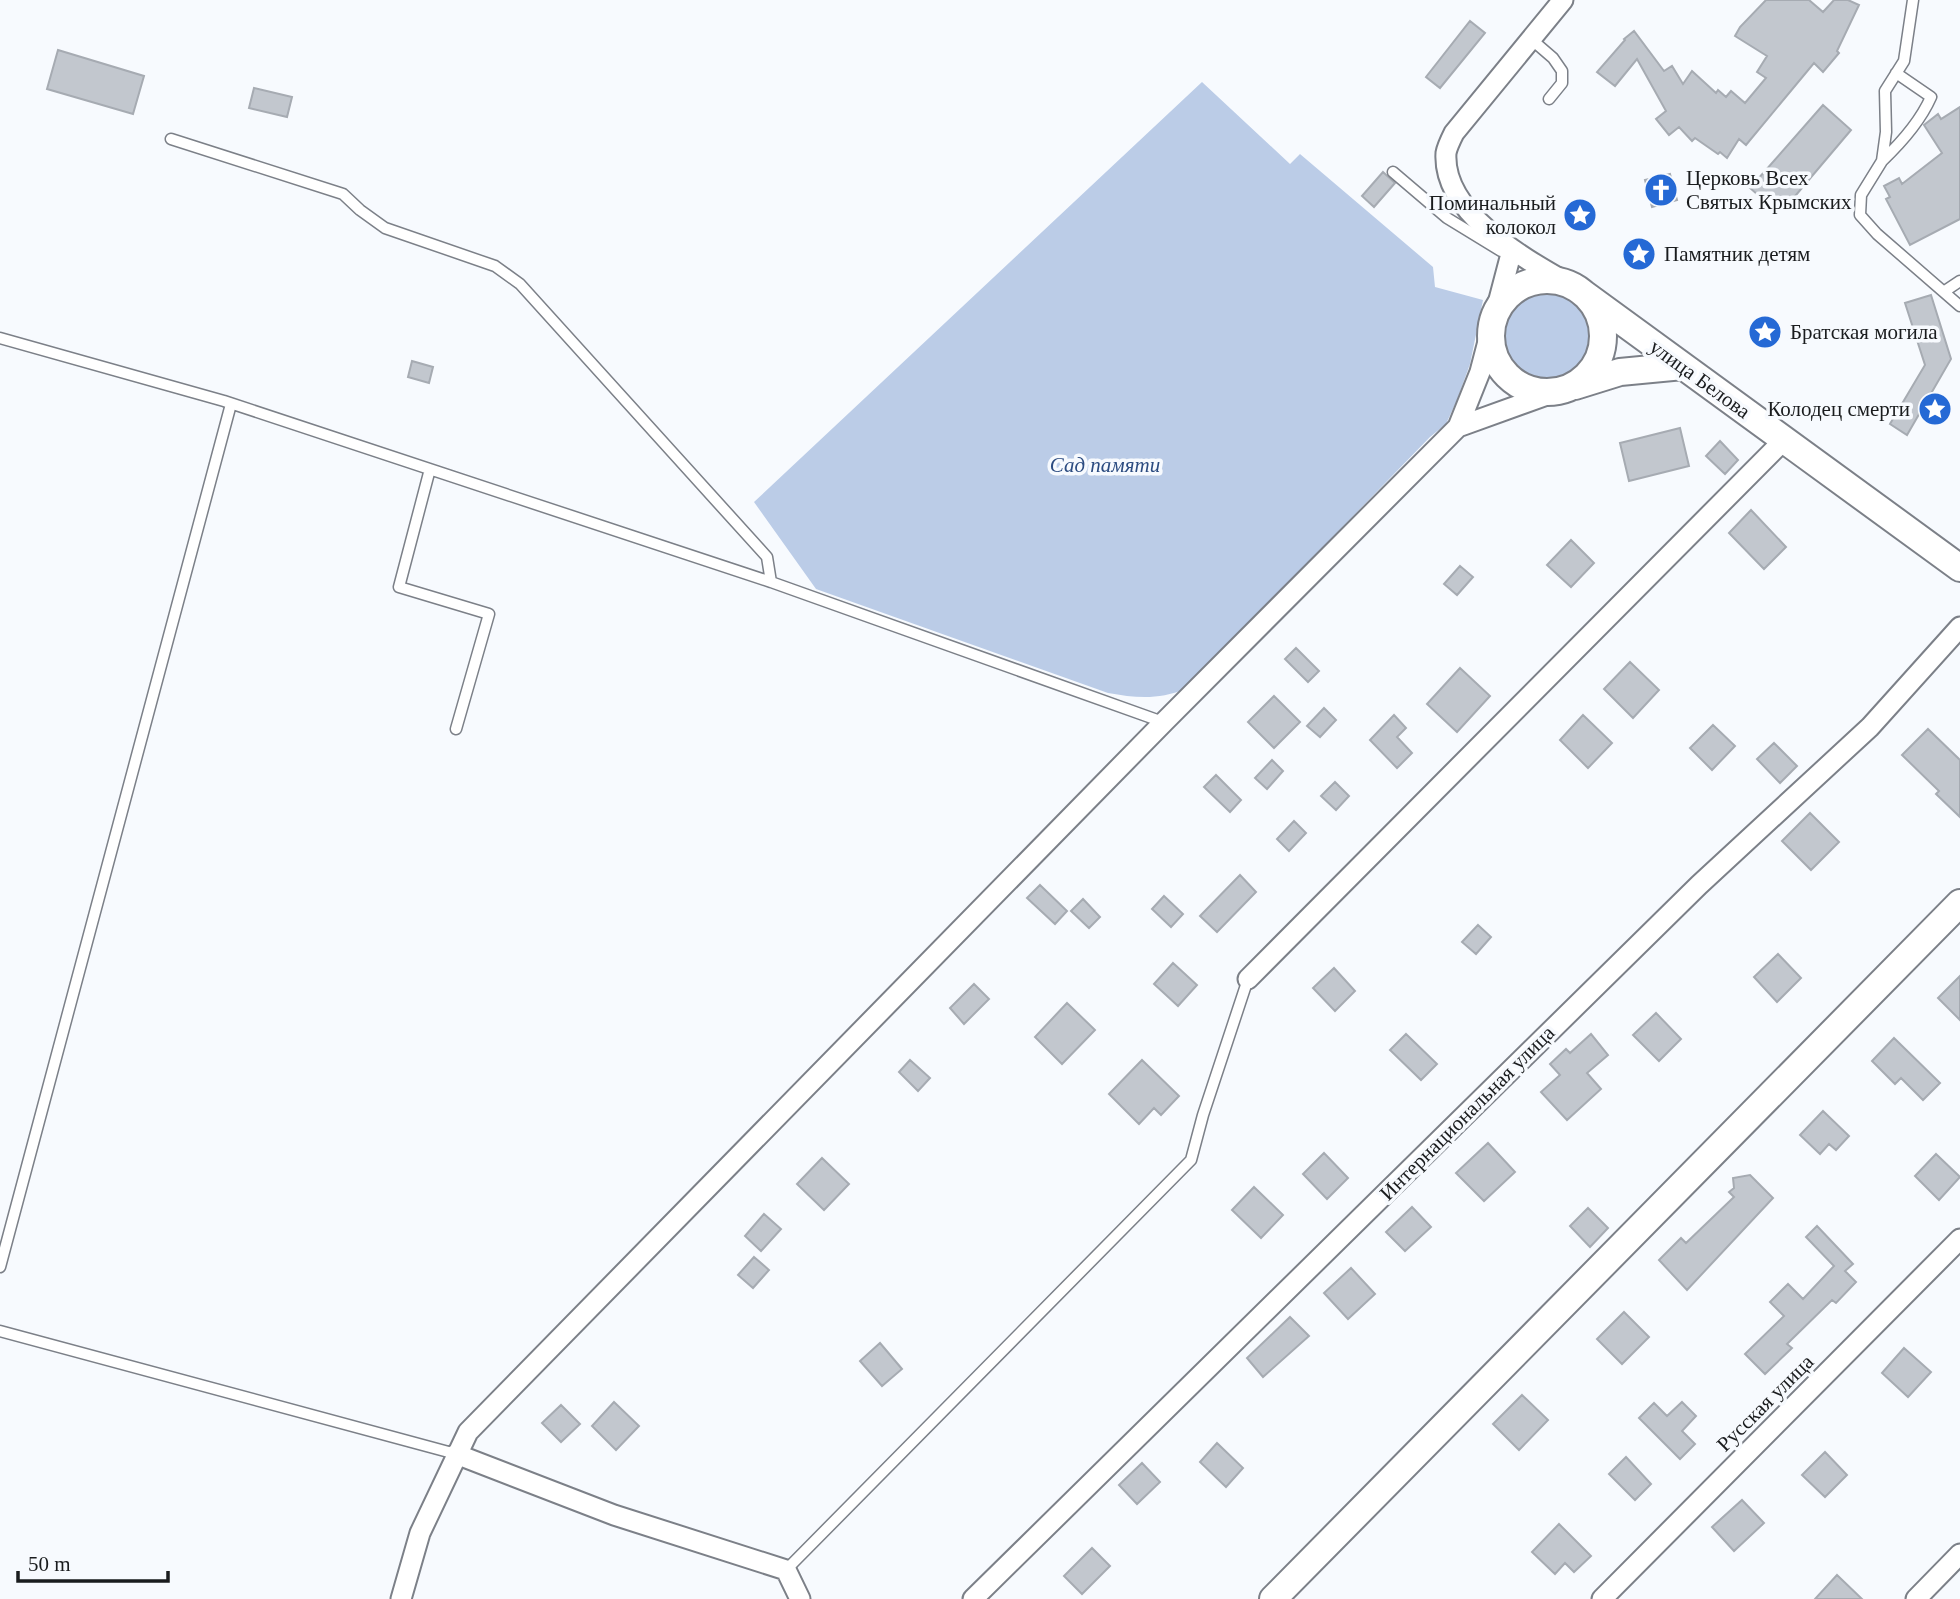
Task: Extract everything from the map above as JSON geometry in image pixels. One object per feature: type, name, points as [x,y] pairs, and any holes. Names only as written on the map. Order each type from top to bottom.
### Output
[{"type":"street","points":[[1458,427],[1571,387],[1592,370],[1602,346],[1603,332],[1595,307],[1576,288],[1511,254],[1465,206],[1450,179],[1446,152],[1454,133],[1563,0]]},
{"type":"street","points":[[401,1599],[420,1533],[468,1432],[1164,722],[1458,427],[1480,372],[1511,254]]},
{"type":"street","points":[[1576,288],[1550,280],[1523,286],[1502,303],[1492,328],[1494,354],[1508,377],[1532,390],[1545,392],[1558,391],[1620,372],[1682,366]]},
{"type":"street","name":"улица Белова","points":[[1576,288],[1960,568]]},
{"type":"street","points":[[1248,979],[1784,440]]},
{"type":"street","name":"Интернациональная улица","points":[[973,1599],[1699,884],[1870,727],[1960,627]]},
{"type":"street","points":[[1273,1599],[1960,903]]},
{"type":"street","name":"Русская улица","points":[[1602,1599],[1960,1239]]},
{"type":"street","points":[[456,1454],[614,1515],[786,1570],[800,1599]]},
{"type":"street","points":[[1916,1599],[1960,1554]]},
{"type":"lane","points":[[1881,161],[1886,132],[1885,92],[1904,61],[1913,0]]},
{"type":"lane","points":[[1531,39],[1553,58],[1563,71],[1562,83],[1549,99]]},
{"type":"lane","points":[[1896,74],[1931,97],[1923,116],[1881,161],[1861,195],[1860,215],[1877,234],[1960,306]]},
{"type":"lane","points":[[171,139],[343,194],[384,228],[495,266],[520,285],[766,557],[771,582]]},
{"type":"lane","points":[[1393,172],[1447,218],[1511,254]]},
{"type":"lane","points":[[1945,291],[1960,281]]},
{"type":"lane","points":[[0,338],[232,404],[430,469],[771,582],[1164,722]]},
{"type":"lane","points":[[0,1267],[232,404]]},
{"type":"lane","points":[[430,469],[399,587],[489,614],[456,729]]},
{"type":"lane","points":[[786,1570],[1191,1160],[1248,979]]},
{"type":"lane","points":[[0,1331],[456,1454]]},
{"type":"green space","name":"Сад памяти","points":[[1202,82],[1290,164],[1300,154],[1433,267],[1435,287],[1483,300],[1470,364],[1446,424],[1430,437],[1185,689],[1175,693],[1147,697],[1108,693],[816,589],[754,502]]},
{"type":"green space","points":[[1546,292],[1563,296],[1578,305],[1587,320],[1591,337],[1587,354],[1578,369],[1563,378],[1546,382],[1529,378],[1514,369],[1505,354],[1501,337],[1505,320],[1514,305],[1529,296]]},
{"type":"building","points":[[1766,0],[1809,0],[1823,12],[1834,0],[1848,0],[1859,5],[1837,51],[1839,53],[1823,72],[1814,63],[1746,145],[1739,139],[1727,158],[1695,138],[1692,141],[1679,127],[1669,135],[1656,119],[1666,111],[1637,59],[1615,86],[1597,72],[1634,31],[1664,71],[1672,66],[1683,84],[1692,71],[1716,93],[1718,90],[1726,97],[1731,91],[1745,103],[1766,78],[1757,72],[1767,56],[1735,36]]},
{"type":"building","points":[[1470,21],[1485,33],[1440,88],[1426,77]]},
{"type":"building","points":[[58,50],[144,76],[133,114],[47,89]]},
{"type":"building","points":[[254,88],[292,97],[287,117],[249,108]]},
{"type":"building","points":[[1823,105],[1851,130],[1785,208],[1771,196],[1766,202],[1750,188]]},
{"type":"building","points":[[1960,107],[1960,219],[1910,245],[1886,199],[1890,197],[1884,186],[1899,178],[1902,184],[1942,153],[1924,125],[1938,114],[1941,119]]},
{"type":"building","points":[[1383,172],[1395,183],[1374,207],[1362,196]]},
{"type":"building","name":"Церковь Всех Святых Крымских","points":[[1670,174],[1677,200],[1652,207],[1645,180]]},
{"type":"building","points":[[1931,295],[1951,359],[1907,435],[1890,424],[1925,365],[1905,303]]},
{"type":"building","points":[[412,361],[433,367],[429,383],[408,377]]},
{"type":"building","points":[[1680,428],[1689,466],[1629,481],[1620,443]]},
{"type":"building","points":[[1720,441],[1738,460],[1725,474],[1706,456]]},
{"type":"building","points":[[1751,510],[1786,547],[1764,569],[1729,533]]},
{"type":"building","points":[[1571,540],[1594,563],[1571,587],[1547,565]]},
{"type":"building","points":[[1460,566],[1473,577],[1457,595],[1444,584]]},
{"type":"building","points":[[1296,648],[1319,671],[1308,682],[1285,659]]},
{"type":"building","points":[[1630,662],[1659,690],[1633,718],[1604,689]]},
{"type":"building","points":[[1460,668],[1490,696],[1457,732],[1427,704]]},
{"type":"building","points":[[1274,696],[1300,722],[1274,748],[1248,722]]},
{"type":"building","points":[[1324,708],[1336,720],[1320,737],[1307,726]]},
{"type":"building","points":[[1394,715],[1406,728],[1397,737],[1412,753],[1397,768],[1370,740]]},
{"type":"building","points":[[1583,715],[1612,743],[1588,768],[1560,740]]},
{"type":"building","points":[[1713,725],[1735,746],[1712,770],[1690,748]]},
{"type":"building","points":[[1928,729],[1960,760],[1960,817],[1936,794],[1939,791],[1902,755]]},
{"type":"building","points":[[1774,743],[1797,766],[1780,783],[1757,759]]},
{"type":"building","points":[[1272,760],[1283,771],[1267,789],[1255,778]]},
{"type":"building","points":[[1216,775],[1241,800],[1230,812],[1204,787]]},
{"type":"building","points":[[1335,782],[1349,796],[1336,810],[1321,796]]},
{"type":"building","points":[[1810,813],[1839,842],[1811,870],[1782,841]]},
{"type":"building","points":[[1294,821],[1306,833],[1289,851],[1277,839]]},
{"type":"building","points":[[1240,875],[1256,892],[1217,932],[1200,916]]},
{"type":"building","points":[[1040,885],[1067,911],[1055,924],[1027,898]]},
{"type":"building","points":[[1164,896],[1183,914],[1171,927],[1152,909]]},
{"type":"building","points":[[1083,899],[1100,917],[1089,928],[1071,911]]},
{"type":"building","points":[[1478,925],[1491,937],[1476,954],[1462,942]]},
{"type":"building","points":[[1778,954],[1801,978],[1777,1002],[1754,977]]},
{"type":"building","points":[[1173,963],[1197,985],[1178,1006],[1154,984]]},
{"type":"building","points":[[1334,968],[1355,991],[1335,1011],[1313,988]]},
{"type":"building","points":[[1960,976],[1960,1020],[1938,998]]},
{"type":"building","points":[[974,984],[989,999],[964,1024],[950,1008]]},
{"type":"building","points":[[1067,1003],[1095,1030],[1062,1064],[1035,1037]]},
{"type":"building","points":[[1656,1013],[1681,1039],[1659,1061],[1633,1035]]},
{"type":"building","points":[[1406,1034],[1437,1064],[1421,1080],[1390,1050]]},
{"type":"building","points":[[1591,1034],[1608,1055],[1587,1073],[1601,1089],[1567,1120],[1541,1092],[1560,1075],[1550,1064],[1566,1049],[1570,1053]]},
{"type":"building","points":[[1894,1038],[1940,1083],[1923,1100],[1901,1078],[1895,1084],[1872,1061]]},
{"type":"building","points":[[910,1060],[930,1078],[918,1091],[899,1072]]},
{"type":"building","points":[[1142,1060],[1179,1096],[1161,1115],[1154,1108],[1139,1124],[1109,1094]]},
{"type":"building","points":[[1823,1111],[1849,1136],[1836,1150],[1829,1144],[1820,1154],[1800,1135]]},
{"type":"building","points":[[1488,1143],[1515,1172],[1484,1201],[1456,1173]]},
{"type":"building","points":[[1324,1153],[1348,1178],[1327,1199],[1303,1174]]},
{"type":"building","points":[[1936,1154],[1960,1177],[1939,1200],[1915,1176]]},
{"type":"building","points":[[822,1158],[849,1184],[824,1210],[797,1184]]},
{"type":"building","points":[[1750,1175],[1773,1198],[1687,1290],[1659,1260],[1681,1238],[1686,1243],[1734,1197],[1729,1192],[1734,1188],[1733,1178]]},
{"type":"building","points":[[1254,1187],[1283,1215],[1261,1238],[1232,1210]]},
{"type":"building","points":[[1412,1207],[1431,1227],[1405,1251],[1386,1232]]},
{"type":"building","points":[[1588,1208],[1608,1228],[1590,1247],[1570,1226]]},
{"type":"building","points":[[764,1214],[781,1229],[761,1251],[745,1236]]},
{"type":"building","points":[[1817,1226],[1853,1264],[1845,1271],[1856,1282],[1836,1303],[1832,1300],[1787,1344],[1792,1348],[1765,1374],[1745,1354],[1784,1316],[1770,1302],[1788,1284],[1803,1299],[1834,1266],[1806,1237]]},
{"type":"building","points":[[754,1257],[769,1270],[753,1288],[738,1275]]},
{"type":"building","points":[[1351,1268],[1375,1294],[1348,1319],[1324,1293]]},
{"type":"building","points":[[1624,1312],[1649,1337],[1622,1364],[1597,1339]]},
{"type":"building","points":[[1290,1317],[1309,1336],[1263,1377],[1247,1358]]},
{"type":"building","points":[[880,1343],[902,1369],[882,1386],[860,1361]]},
{"type":"building","points":[[1904,1348],[1931,1372],[1908,1397],[1882,1373]]},
{"type":"building","points":[[1522,1395],[1548,1420],[1519,1450],[1493,1424]]},
{"type":"building","points":[[614,1402],[639,1426],[616,1450],[592,1426]]},
{"type":"building","points":[[1682,1402],[1696,1416],[1682,1431],[1695,1444],[1680,1459],[1639,1418],[1654,1403],[1667,1416]]},
{"type":"building","points":[[561,1405],[580,1424],[561,1442],[542,1423]]},
{"type":"building","points":[[1217,1443],[1243,1468],[1226,1487],[1200,1462]]},
{"type":"building","points":[[1825,1452],[1847,1475],[1825,1497],[1802,1475]]},
{"type":"building","points":[[1626,1457],[1651,1484],[1635,1500],[1609,1474]]},
{"type":"building","points":[[1142,1463],[1160,1482],[1137,1504],[1119,1485]]},
{"type":"building","points":[[1742,1500],[1764,1523],[1734,1551],[1712,1527]]},
{"type":"building","points":[[1559,1524],[1591,1556],[1574,1572],[1565,1563],[1555,1574],[1532,1552]]},
{"type":"building","points":[[1092,1548],[1110,1566],[1082,1594],[1064,1576]]},
{"type":"building","points":[[1837,1575],[1862,1599],[1815,1599]]},
{"type":"place","name":"Церковь Всех Святых Крымских","points":[[1661,190]]},
{"type":"place","name":"Поминальный колокол","points":[[1580,215]]},
{"type":"place","name":"Памятник детям","points":[[1639,254]]},
{"type":"place","name":"Братская могила","points":[[1765,332]]},
{"type":"place","name":"Колодец смерти","points":[[1935,409]]}]
